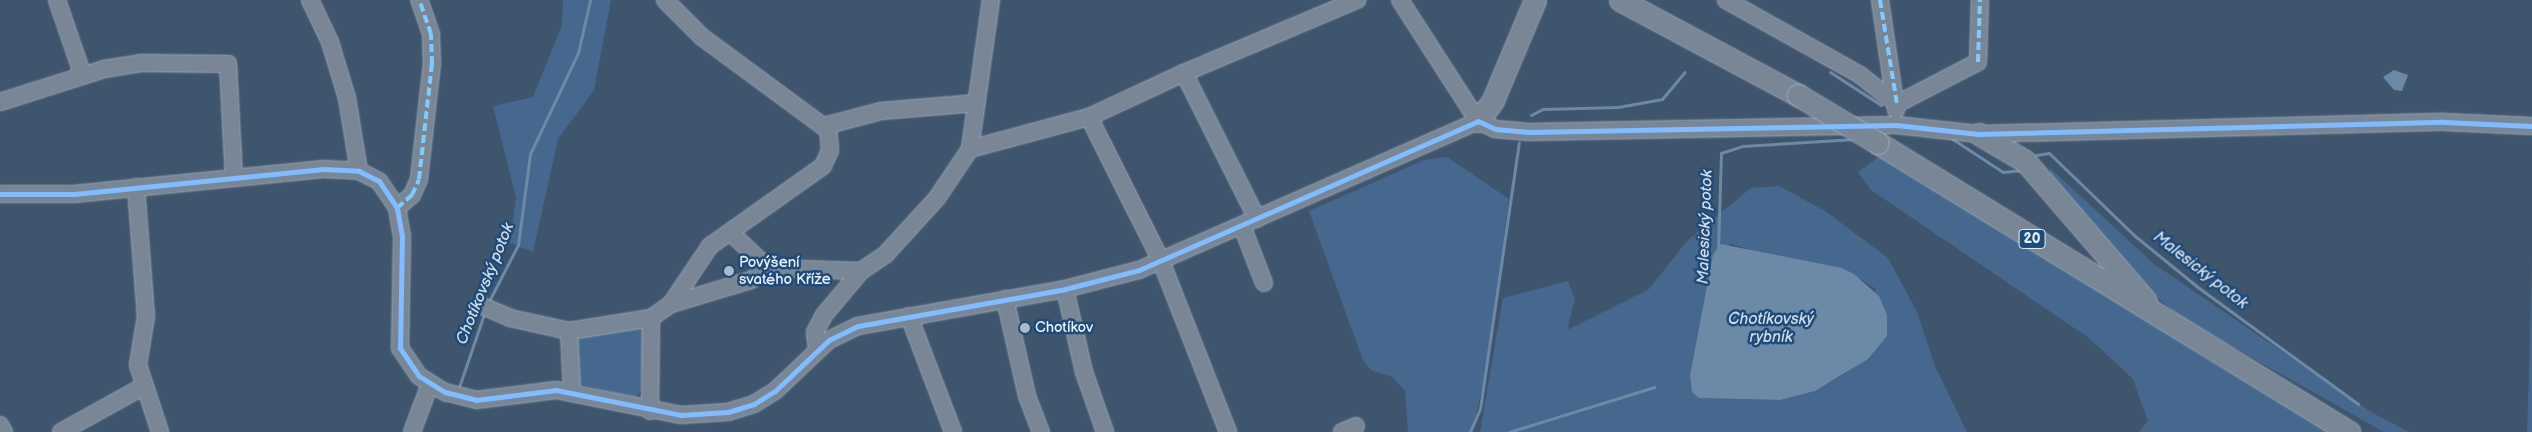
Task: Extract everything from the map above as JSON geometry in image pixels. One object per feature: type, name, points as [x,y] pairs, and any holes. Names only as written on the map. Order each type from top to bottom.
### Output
[{"type":"main road","points":[[1478,121],[1493,100],[1535,0]]},
{"type":"main road","name":"20","points":[[1620,0],[1798,95],[2186,336],[2349,432]]},
{"type":"main road","points":[[1979,134],[2025,161],[2118,272],[2186,336]]},
{"type":"street","points":[[57,0],[83,76]]},
{"type":"street","points":[[310,0],[330,42],[348,98],[359,171]]},
{"type":"street","points":[[396,208],[412,194],[420,179],[432,64],[431,34],[419,0]]},
{"type":"street","points":[[665,0],[702,37],[827,130],[830,150],[823,166],[731,233],[697,262],[671,304]]},
{"type":"street","points":[[817,349],[815,332],[824,315],[862,272],[911,229],[961,168],[970,149],[991,0]]},
{"type":"street","points":[[970,149],[1089,117],[1184,73],[1357,0]]},
{"type":"street","points":[[1400,0],[1478,121],[1495,129],[1529,132],[1896,125],[1979,134],[2425,122],[2532,126]]},
{"type":"street","points":[[1726,0],[1860,75],[1897,104]]},
{"type":"street","points":[[1880,0],[1897,104],[1896,125]]},
{"type":"street","points":[[1897,104],[1978,62],[1980,0]]},
{"type":"street","points":[[0,102],[83,76],[140,63],[228,64],[234,177]]},
{"type":"street","points":[[1184,73],[1257,219]]},
{"type":"street","points":[[827,130],[881,111],[977,103]]},
{"type":"street","points":[[1089,117],[1161,262],[1228,432]]},
{"type":"street","points":[[0,194],[27,197],[324,169],[359,171],[378,181],[396,208],[402,236],[400,348],[404,359],[430,384],[446,392],[463,397],[497,400],[541,391],[572,392],[650,411],[681,416],[742,409],[775,391],[817,349],[858,326],[1065,289],[1161,262],[1478,121]]},
{"type":"street","points":[[136,187],[146,316],[138,365],[160,432]]},
{"type":"street","points":[[1242,226],[1264,282]]},
{"type":"street","points":[[731,233],[768,268]]},
{"type":"street","points":[[485,307],[569,331],[651,318],[671,304],[751,280],[768,268],[862,272]]},
{"type":"street","points":[[1065,289],[1084,372],[1105,432]]},
{"type":"street","points":[[1005,299],[1027,396],[1041,432]]},
{"type":"street","points":[[909,316],[951,431]]},
{"type":"street","points":[[650,411],[651,318]]},
{"type":"street","points":[[569,331],[572,392]]},
{"type":"street","points":[[412,432],[430,384]]},
{"type":"street","points":[[61,432],[144,386]]},
{"type":"street","points":[[0,425],[4,432]]},
{"type":"shaded area","points":[[563,0],[611,0],[594,90],[558,139],[533,252],[510,243],[516,198],[493,106],[533,97],[562,25]]},
{"type":"shaded area","points":[[1883,154],[2224,369],[2339,432],[2139,432],[2148,421],[2133,379],[2089,338],[1871,190],[1858,172]]},
{"type":"shaded area","points":[[1447,157],[1509,199],[1486,372],[1472,432],[1408,432],[1405,391],[1392,377],[1371,370],[1363,360],[1309,211],[1424,160]]},
{"type":"shaded area","points":[[2050,168],[2154,264],[2371,412],[2409,432],[2384,432],[2180,317],[2141,283],[2050,179]]},
{"type":"shaded area","points":[[1779,186],[1825,211],[1888,258],[1917,312],[1935,366],[1967,432],[1480,432],[1503,298],[1568,281],[1575,299],[1567,330],[1649,289],[1687,241],[1751,188]],"holes":[[[1731,244],[1785,260],[1842,268],[1876,289],[1848,372],[1815,391],[1780,400],[1699,398],[1690,375],[1713,254]]]},
{"type":"shaded area","points":[[2532,262],[2532,432],[2527,432],[2529,371]]},
{"type":"shaded area","points":[[637,323],[646,328],[644,386],[636,398],[579,384],[577,344],[581,337]]},
{"type":"water","points":[[2394,70],[2408,75],[2402,91],[2394,90],[2383,77]]},
{"type":"water","name":"Chotíkovský rybník","points":[[1721,244],[1842,268],[1854,274],[1879,296],[1887,315],[1887,336],[1868,359],[1815,391],[1780,400],[1699,398],[1692,392],[1690,375],[1713,254]]},
{"type":"waterway","name":"Chotíkovský potok","points":[[488,303],[518,245],[530,154],[578,53],[590,0]]},
{"type":"waterway","points":[[1531,115],[1543,109],[1618,107],[1662,99],[1685,72]]},
{"type":"waterway","points":[[1830,72],[1881,105]]},
{"type":"waterway","name":"Malesický potok","points":[[1951,138],[2003,172],[2022,170]]},
{"type":"waterway","name":"Malesický potok","points":[[1718,249],[1721,153],[1743,146],[1855,139]]},
{"type":"waterway","points":[[1470,432],[1480,409],[1519,143]]},
{"type":"waterway","name":"Malesický potok","points":[[2036,155],[2049,153],[2135,236],[2199,288],[2358,404]]},
{"type":"waterway","name":"Chotíkovský potok","points":[[458,390],[485,311]]},
{"type":"waterway","points":[[1509,432],[1654,387]]},
{"type":"marked path","points":[[397,208],[412,195],[419,179],[432,64],[431,34],[419,0]]},
{"type":"marked path","points":[[1880,0],[1897,104]]},
{"type":"marked path","points":[[1978,62],[1980,0]]},
{"type":"cycle path","points":[[0,194],[74,194],[324,169],[359,171],[379,181],[397,208],[402,236],[400,348],[419,376],[445,392],[476,400],[556,390],[681,415],[728,412],[754,404],[775,391],[829,340],[858,326],[1065,289],[1139,270],[1478,121],[1495,129],[1529,132],[1896,125],[1979,134],[2444,122],[2532,126]]},
{"type":"place","name":"Povýšení svatého Kříže","points":[[729,271]]},
{"type":"place","name":"Chotíkov","points":[[1025,328]]}]
